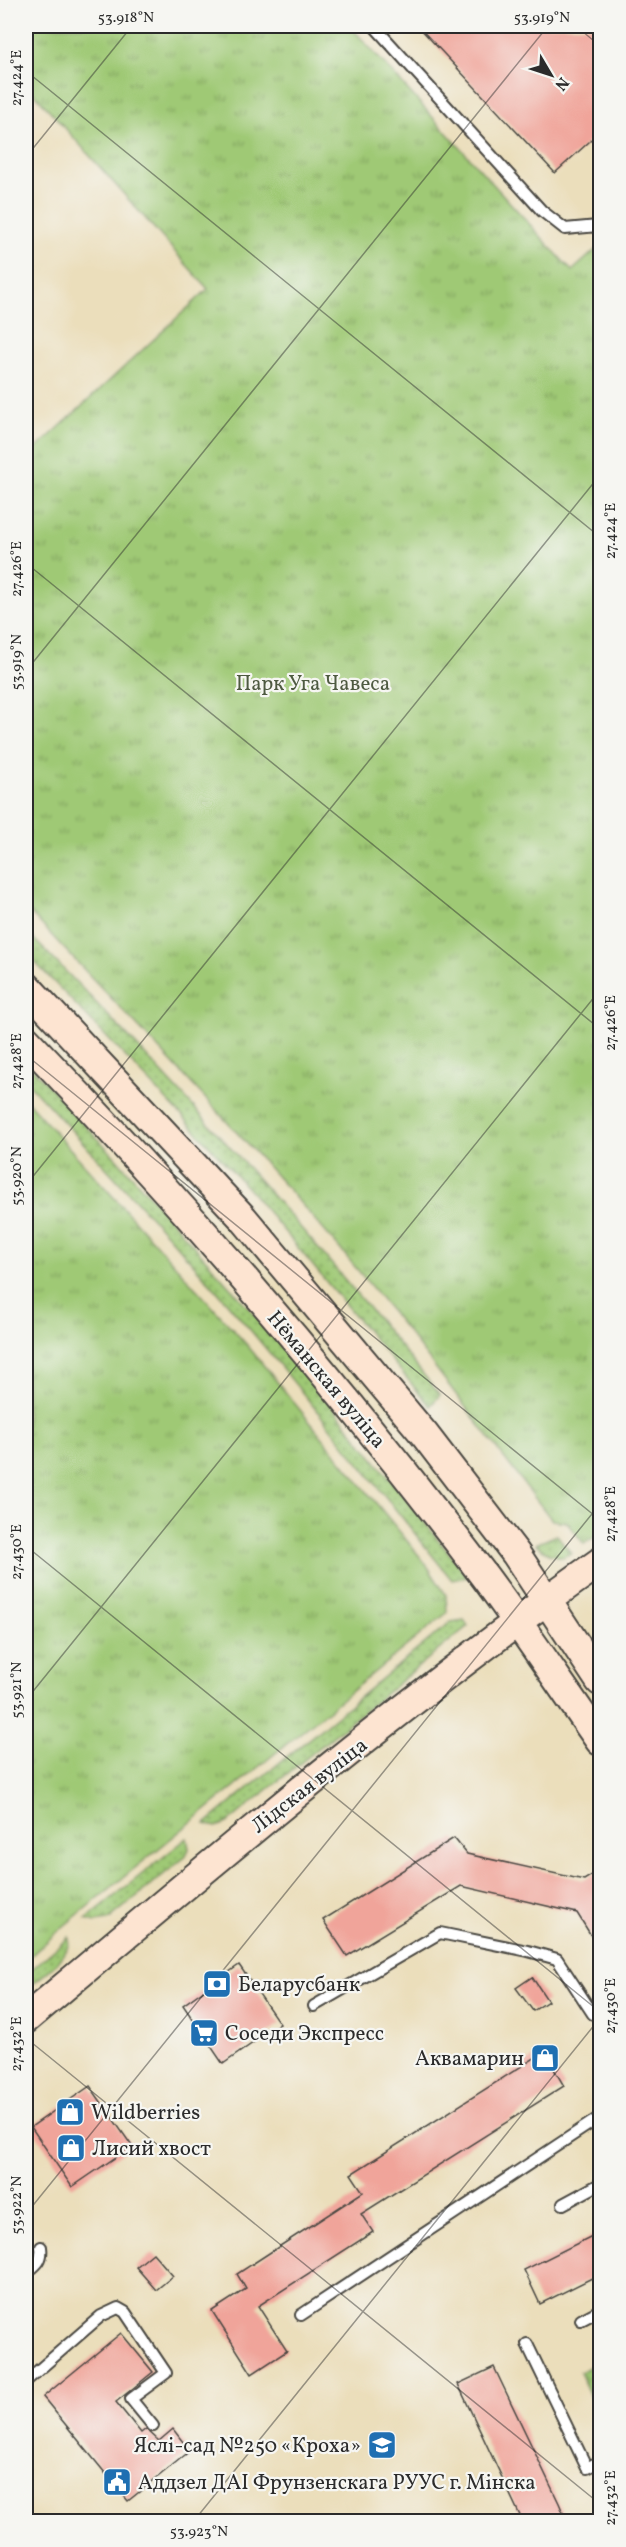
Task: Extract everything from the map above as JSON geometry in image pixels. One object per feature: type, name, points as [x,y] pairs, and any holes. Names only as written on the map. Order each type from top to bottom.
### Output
[{"type":"main road","name":"Нёманская вуліца","points":[[26,986],[243,1218],[424,1434],[549,1600],[600,1681]]},
{"type":"main road","name":"Нёманская вуліца","points":[[26,1040],[196,1225],[337,1388],[486,1578],[600,1742]]},
{"type":"main road","name":"Лідская вуліца","points":[[26,2019],[222,1854],[490,1642],[600,1562]]},
{"type":"lane","points":[[374,26],[542,211],[565,229],[600,223]]},
{"type":"lane","points":[[314,2006],[440,1933],[557,1959],[593,2014]]},
{"type":"lane","points":[[301,2315],[600,2117]]},
{"type":"lane","points":[[562,2204],[600,2184]]},
{"type":"lane","points":[[26,2273],[39,2263],[42,2255],[41,2247]]},
{"type":"lane","points":[[26,2381],[101,2316],[118,2308],[125,2312],[166,2373],[131,2399],[153,2426]]},
{"type":"lane","points":[[580,2319],[600,2310]]},
{"type":"lane","points":[[527,2344],[587,2468],[600,2461]]},
{"type":"green space","name":"Парк Уга Чавеса","points":[[26,26],[350,26],[572,271],[600,246],[600,1533],[584,1544],[567,1522],[552,1520],[386,1305],[291,1193],[26,908],[26,458],[208,289],[26,84]]},
{"type":"green space","points":[[26,931],[187,1100],[341,1275],[440,1395],[430,1406],[253,1194],[186,1120],[26,953]]},
{"type":"green space","points":[[26,1062],[117,1159],[301,1367],[468,1577],[452,1580],[246,1325],[193,1263],[26,1081]]},
{"type":"green space","points":[[26,1100],[247,1345],[426,1564],[446,1595],[447,1613],[64,1926],[26,1960]]},
{"type":"green space","points":[[557,1535],[571,1553],[563,1557],[549,1554],[536,1544]]},
{"type":"green space","points":[[464,1620],[468,1626],[227,1823],[216,1827],[205,1824],[451,1622]]},
{"type":"green space","points":[[187,1838],[189,1849],[185,1857],[108,1920],[95,1922],[86,1919]]},
{"type":"green space","points":[[69,1937],[65,1953],[60,1960],[26,1989],[26,1974]]},
{"type":"green space","points":[[600,2362],[600,2419],[579,2372]]},
{"type":"building","points":[[418,26],[600,26],[600,132],[555,173]]},
{"type":"building","points":[[454,1838],[467,1854],[584,1880],[600,1870],[600,1950],[577,1913],[461,1886],[347,1956],[323,1920]]},
{"type":"building","points":[[239,1965],[280,2024],[223,2064],[183,2005]]},
{"type":"building","points":[[532,1977],[548,2001],[533,2011],[516,1988]]},
{"type":"building","points":[[544,2052],[564,2086],[361,2214],[373,2232],[258,2306],[287,2351],[252,2374],[212,2311],[246,2289],[237,2274],[363,2192],[351,2174]]},
{"type":"building","points":[[90,2086],[132,2146],[72,2187],[31,2127]]},
{"type":"building","points":[[600,2232],[600,2274],[540,2304],[524,2270]]},
{"type":"building","points":[[153,2253],[173,2276],[156,2290],[136,2267]]},
{"type":"building","points":[[121,2333],[153,2372],[116,2402],[141,2433],[146,2429],[159,2441],[173,2429],[190,2451],[128,2501],[43,2397]]},
{"type":"building","points":[[494,2367],[567,2522],[523,2522],[458,2384]]},
{"type":"place","name":"Беларусбанк","points":[[217,1984]]},
{"type":"place","name":"Соседи Экспресс","points":[[204,2033]]},
{"type":"place","name":"Аквамарин","points":[[545,2058]]},
{"type":"place","name":"Wildberries","points":[[70,2112]]},
{"type":"place","name":"Лисий хвост","points":[[71,2148]]},
{"type":"place","name":"Яслі-сад №250 «Кроха»","points":[[382,2445]]},
{"type":"place","name":"Аддзел ДАІ Фрунзенскага РУУС г. Мінска","points":[[117,2482]]}]
